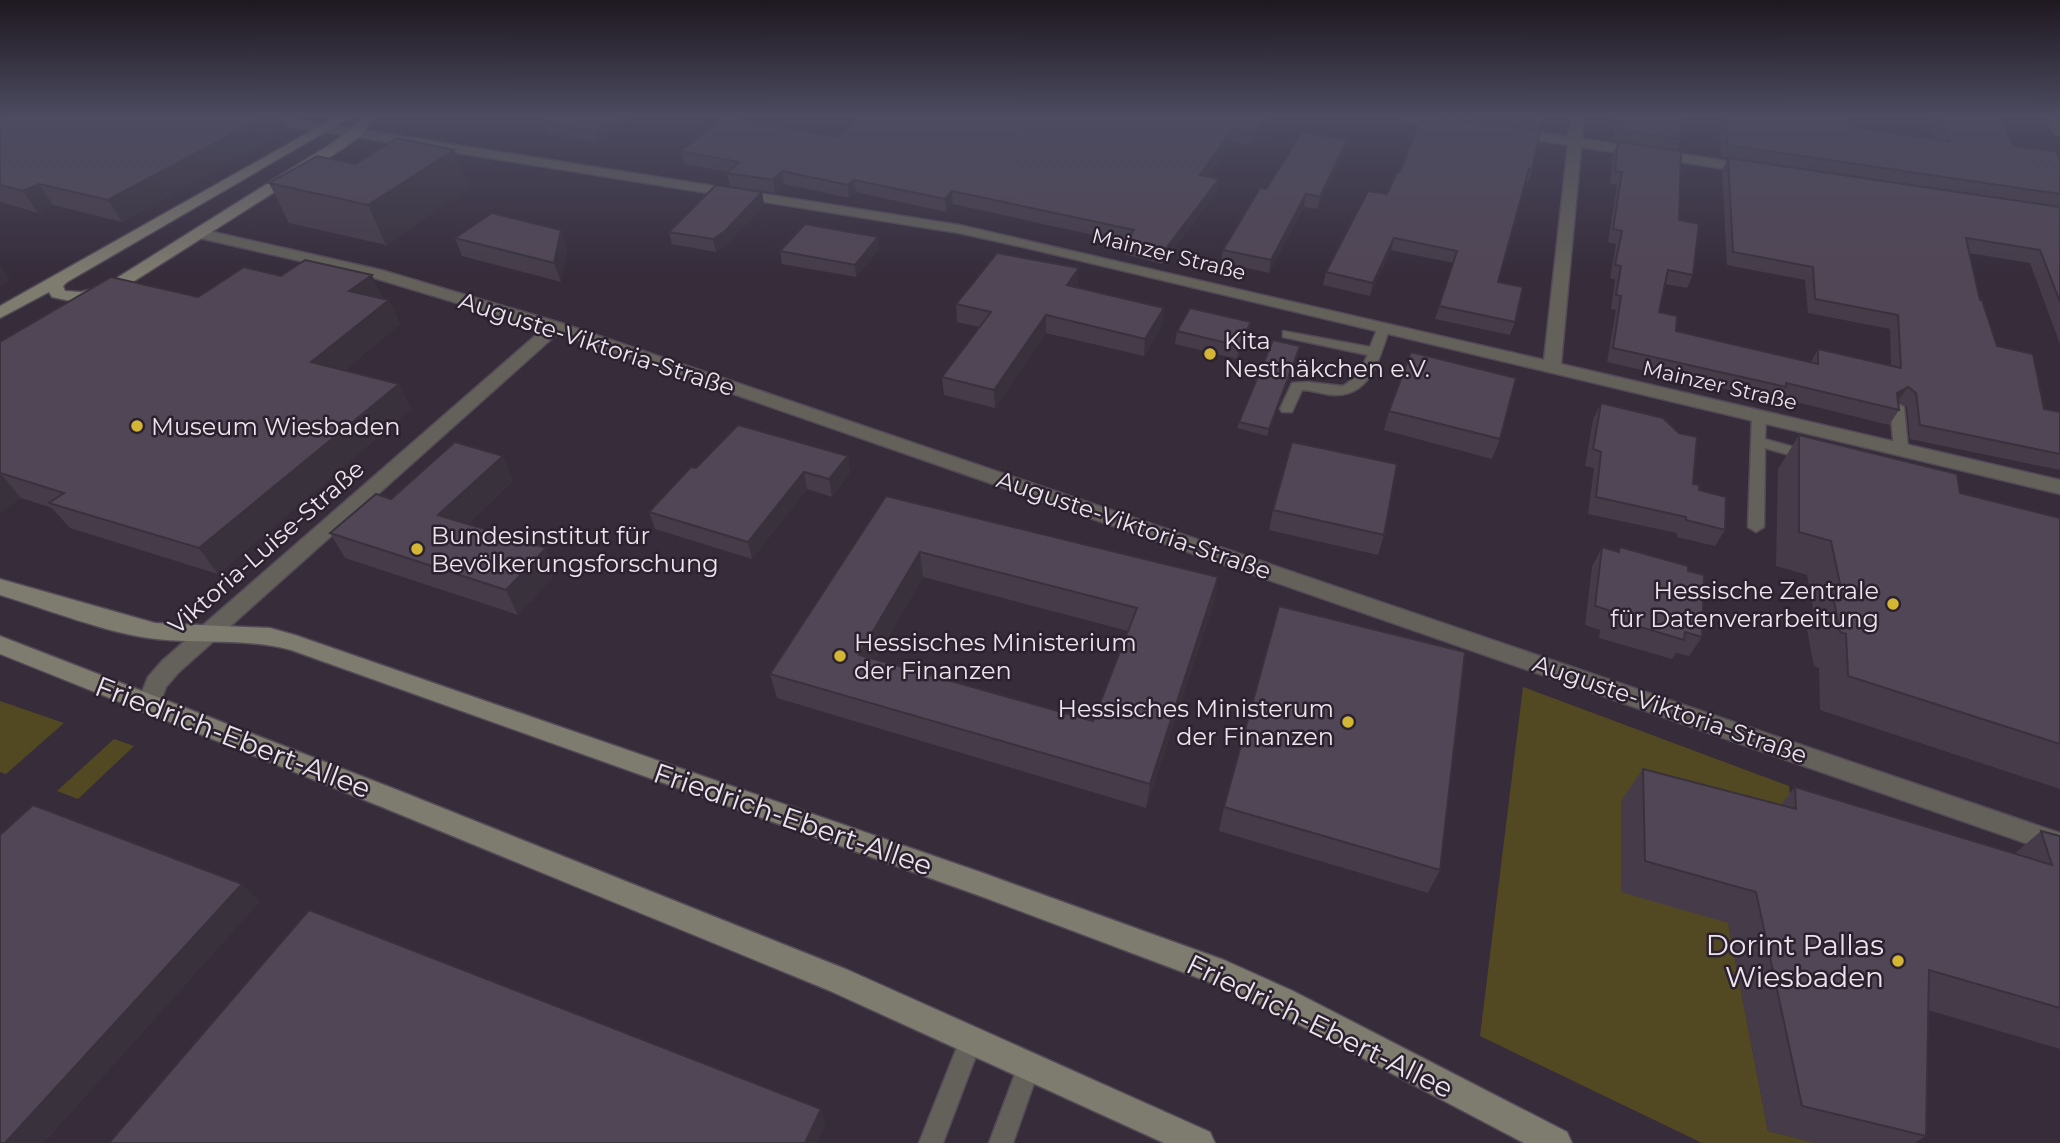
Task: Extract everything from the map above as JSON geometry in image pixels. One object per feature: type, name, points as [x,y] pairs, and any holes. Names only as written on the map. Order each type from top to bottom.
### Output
[{"type":"street","points":[[0,313],[248,170]]},
{"type":"street","points":[[67,317],[297,170]]},
{"type":"street","name":"Mainzer Straße","points":[[592,170],[972,232],[1087,255],[1552,368],[2060,486]]},
{"type":"street","points":[[1552,368],[1573,170]]},
{"type":"street","points":[[1765,170],[1769,171]]},
{"type":"street","name":"Auguste-Viktoria-Straße","points":[[200,234],[375,272],[555,327],[2060,844]]},
{"type":"street","points":[[62,277],[55,290],[64,296],[81,297],[111,289]]},
{"type":"street","name":"Viktoria-Luise-Straße","points":[[149,704],[160,677],[555,327]]},
{"type":"street","name":"Friedrich-Ebert-Allee","points":[[0,587],[155,631],[270,636],[295,643],[983,885],[1210,969],[1283,1002],[1556,1143]]},
{"type":"street","name":"Friedrich-Ebert-Allee","points":[[0,645],[825,975],[1199,1143]]},
{"type":"lane","points":[[1287,409],[1297,386],[1345,391],[1355,388],[1362,380],[1384,327]]},
{"type":"lane","points":[[1287,334],[1374,352]]},
{"type":"lane","points":[[1897,407],[1900,449]]},
{"type":"lane","points":[[1756,527],[1759,416]]},
{"type":"lane","points":[[1759,442],[1825,460]]},
{"type":"lane","points":[[931,1143],[971,1040]]},
{"type":"lane","points":[[1001,1143],[1029,1066]]},
{"type":"shaded area","points":[[1523,687],[1789,786],[1793,827],[1728,923],[1768,1131],[1816,1143],[1702,1143],[1480,1036]]},
{"type":"shaded area","points":[[0,701],[64,723],[6,774],[0,772]]},
{"type":"shaded area","points":[[114,739],[134,746],[78,799],[57,791]]},
{"type":"building","points":[[0,170],[164,170],[108,200],[39,184],[23,191],[0,185]]},
{"type":"building","points":[[292,170],[422,170],[368,205],[269,183]]},
{"type":"building","points":[[730,170],[1203,170],[1200,175],[1219,179],[1164,251],[1125,241],[1134,230],[952,191],[945,199],[854,180],[848,185],[782,171],[773,180],[727,173]]},
{"type":"building","points":[[1278,170],[1333,170],[1320,197],[1306,194],[1271,260],[1223,250],[1260,188],[1266,189]]},
{"type":"building","points":[[1529,170],[1498,282],[1523,287],[1515,322],[1439,306],[1457,251],[1394,238],[1373,283],[1326,272],[1368,191],[1387,194],[1397,172]]},
{"type":"building","points":[[1680,170],[1679,220],[1699,224],[1693,275],[1668,270],[1659,312],[1677,316],[1676,331],[1818,364],[1818,349],[1901,368],[1898,315],[1815,299],[1813,267],[1733,252],[1729,170],[1812,170],[2060,207],[2060,302],[2040,250],[1966,238],[1980,300],[1997,346],[2033,354],[2044,409],[2060,412],[2060,454],[1920,425],[1916,393],[1908,387],[1897,393],[1899,410],[1786,383],[1786,387],[1613,348],[1621,296],[1616,295],[1621,266],[1615,265],[1622,231],[1613,229],[1622,172],[1615,171]]},
{"type":"building","points":[[1899,170],[2060,170],[2060,194]]},
{"type":"building","points":[[716,185],[762,192],[725,231],[713,239],[669,232]]},
{"type":"building","points":[[492,213],[561,230],[554,263],[455,238]]},
{"type":"building","points":[[805,224],[878,237],[855,265],[780,251]]},
{"type":"building","points":[[997,253],[1079,268],[1067,285],[1164,308],[1145,339],[1046,315],[994,390],[942,377],[991,312],[956,304]]},
{"type":"building","name":"Museum Wiesbaden","points":[[305,260],[372,275],[349,291],[389,300],[311,362],[399,384],[199,548],[49,503],[64,493],[0,473],[0,342],[111,277],[198,297],[244,267],[281,276]]},
{"type":"building","points":[[1190,308],[1251,322],[1239,346],[1177,331]]},
{"type":"building","points":[[1273,340],[1300,346],[1269,429],[1239,422]]},
{"type":"building","points":[[1411,352],[1516,378],[1500,439],[1389,411]]},
{"type":"building","points":[[1601,403],[1663,418],[1679,433],[1697,437],[1693,484],[1699,485],[1699,490],[1726,497],[1725,530],[1686,520],[1686,517],[1596,497],[1601,452],[1593,449]]},
{"type":"building","points":[[738,425],[848,456],[829,479],[804,472],[748,542],[649,512],[691,467],[696,468]]},
{"type":"building","points":[[1799,435],[1957,474],[1960,493],[2060,518],[2060,744],[1848,676],[1846,634],[1840,632],[1833,596],[1843,598],[1831,541],[1799,532]]},
{"type":"building","points":[[455,442],[503,456],[438,515],[546,548],[506,590],[330,533],[376,494],[391,499]]},
{"type":"building","points":[[1292,442],[1397,464],[1384,535],[1273,510]]},
{"type":"building","name":"Hessisches Ministerium der Finanzen","points":[[886,496],[1218,577],[1150,784],[770,674]],"holes":[[[920,552],[1137,608],[1093,721],[859,655]]]},
{"type":"building","points":[[1602,547],[1619,552],[1620,547],[1688,566],[1688,571],[1704,575],[1702,637],[1685,632],[1684,640],[1610,618],[1611,611],[1595,606]]},
{"type":"building","name":"Hessisches Ministerum der Finanzen","points":[[1279,606],[1465,652],[1440,870],[1224,807]]},
{"type":"building","name":"Dorint Pallas Wiesbaden","points":[[1643,769],[1796,809],[1795,787],[2052,865],[2041,831],[2060,836],[2060,1008],[1929,970],[1926,1136],[1802,1106],[1756,892],[1645,861]]},
{"type":"building","points":[[33,805],[242,884],[5,1143],[0,1143],[0,835]]},
{"type":"building","points":[[309,910],[821,1109],[805,1143],[109,1143]]},
{"type":"place","name":"Kita Nesthäkchen e.V.","points":[[1210,354]]},
{"type":"place","name":"Museum Wiesbaden","points":[[137,426]]},
{"type":"place","name":"Bundesinstitut für Bevölkerungsforschung","points":[[417,549]]},
{"type":"place","name":"Hessische Zentrale für Datenverarbeitung","points":[[1893,604]]},
{"type":"place","name":"Hessisches Ministerium der Finanzen","points":[[840,656]]},
{"type":"place","name":"Hessisches Ministerum der Finanzen","points":[[1348,722]]},
{"type":"place","name":"Dorint Pallas Wiesbaden","points":[[1898,961]]}]
